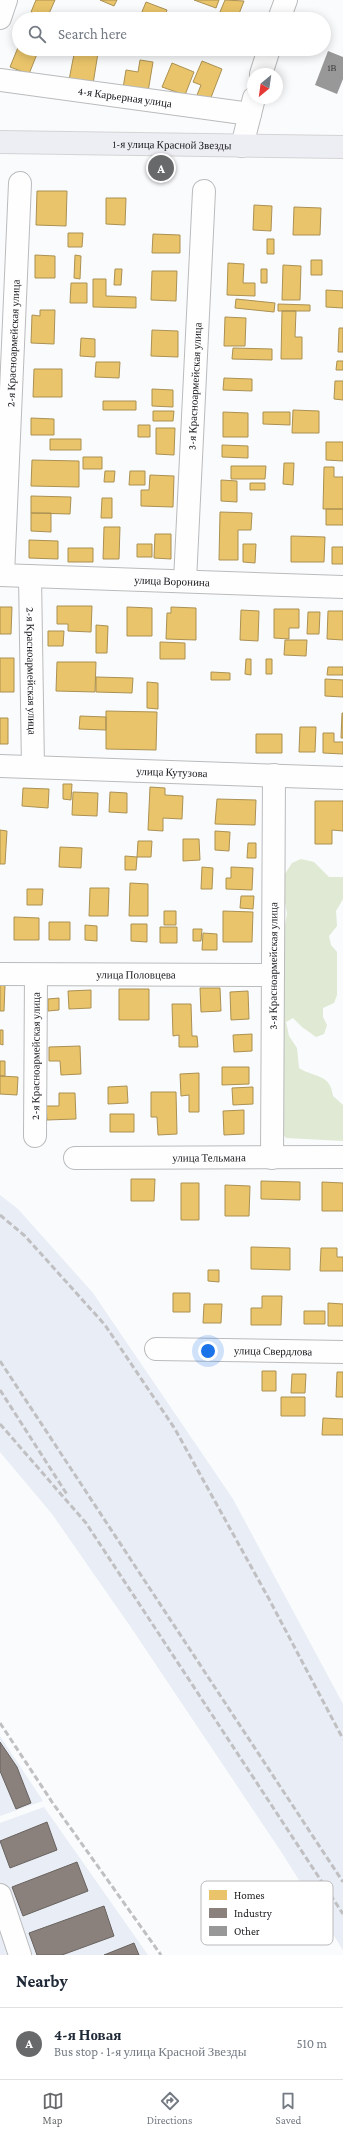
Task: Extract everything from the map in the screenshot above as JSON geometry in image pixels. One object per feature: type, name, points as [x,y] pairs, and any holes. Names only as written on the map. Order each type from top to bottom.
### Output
[{"type":"main road","name":"1-я улица Красной Звезды","points":[[0,142],[343,147]]},
{"type":"street","points":[[0,18],[6,0]]},
{"type":"street","points":[[282,12],[286,0]]},
{"type":"street","points":[[263,68],[267,56]]},
{"type":"street","name":"4-я Карьерная улица","points":[[0,80],[252,106]]},
{"type":"street","points":[[242,146],[252,106]]},
{"type":"street","name":"2-я Красноармейская улица","points":[[2,575],[20,183]]},
{"type":"street","name":"3-я Красноармейская улица","points":[[185,581],[204,191]]},
{"type":"street","name":"улица Воронина","points":[[2,575],[343,587]]},
{"type":"street","name":"2-я Красноармейская улица","points":[[30,576],[33,767]]},
{"type":"street","name":"улица Кутузова","points":[[0,766],[343,778]]},
{"type":"street","name":"3-я Красноармейская улица","points":[[272,1158],[274,775]]},
{"type":"street","name":"улица Половцева","points":[[0,974],[273,975]]},
{"type":"street","name":"2-я Красноармейская улица","points":[[35,1136],[36,975]]},
{"type":"street","name":"улица Тельмана","points":[[75,1158],[343,1157]]},
{"type":"street","name":"улица Свердлова","points":[[156,1349],[343,1352]]},
{"type":"street","points":[[0,1895],[20,1955]]},
{"type":"shaded area","points":[[0,1195],[18,1209],[93,1293],[233,1499],[343,1704],[343,1950],[333,1934],[333,1881],[300,1881],[130,1626],[52,1514],[0,1452]]},
{"type":"shaded area","points":[[0,1736],[43,1801],[0,1816]]},
{"type":"shaded area","points":[[44,1807],[148,1955],[0,1955],[0,1823]]},
{"type":"green space","points":[[301,859],[314,862],[329,877],[343,877],[343,899],[336,911],[337,926],[329,936],[331,945],[337,952],[337,995],[334,1003],[323,1008],[323,1017],[327,1025],[324,1034],[316,1037],[302,1027],[293,1018],[286,1022],[289,1036],[297,1048],[299,1068],[320,1077],[329,1083],[333,1096],[343,1105],[343,1141],[286,1138],[281,1132],[280,952],[287,914],[281,880],[292,863]]},
{"type":"building: Homes","points":[[36,0],[55,0],[50,12],[31,12]]},
{"type":"building: Homes","points":[[100,0],[117,0],[114,6]]},
{"type":"building: Homes","points":[[194,0],[219,0],[216,8]]},
{"type":"building: Homes","points":[[225,0],[244,1],[240,12],[220,12]]},
{"type":"building: Homes","points":[[146,2],[167,10],[166,12],[142,12]]},
{"type":"building: Homes","points":[[14,56],[36,56],[29,74],[10,67]]},
{"type":"building: Homes","points":[[74,56],[98,56],[93,84],[69,80]]},
{"type":"building: Homes","points":[[140,60],[153,62],[148,92],[123,88],[126,70],[138,72]]},
{"type":"building: Homes","points":[[202,61],[222,69],[210,100],[197,95],[201,85],[193,82]]},
{"type":"building: Homes","points":[[172,63],[194,72],[185,95],[162,87]]},
{"type":"building: Homes","points":[[37,191],[67,191],[66,226],[36,225]]},
{"type":"building: Homes","points":[[106,198],[126,198],[125,225],[106,224]]},
{"type":"building: Homes","points":[[254,205],[272,206],[271,231],[253,230]]},
{"type":"building: Homes","points":[[294,207],[321,208],[320,235],[293,235]]},
{"type":"building: Homes","points":[[68,233],[83,233],[82,247],[68,247]]},
{"type":"building: Homes","points":[[153,234],[180,235],[180,253],[152,253]]},
{"type":"building: Homes","points":[[267,239],[274,239],[274,254],[267,254]]},
{"type":"building: Homes","points":[[35,255],[55,256],[55,278],[35,278]]},
{"type":"building: Homes","points":[[75,255],[81,256],[80,279],[74,278]]},
{"type":"building: Homes","points":[[311,260],[322,260],[322,275],[311,275]]},
{"type":"building: Homes","points":[[228,263],[244,264],[243,283],[255,283],[255,296],[227,295]]},
{"type":"building: Homes","points":[[283,265],[301,266],[300,300],[282,300]]},
{"type":"building: Homes","points":[[115,269],[122,269],[121,285],[114,285]]},
{"type":"building: Homes","points":[[261,269],[267,269],[267,283],[261,283]]},
{"type":"building: Homes","points":[[152,271],[177,271],[176,301],[151,300]]},
{"type":"building: Homes","points":[[93,279],[106,279],[106,296],[136,297],[136,308],[93,307]]},
{"type":"building: Homes","points":[[71,283],[87,283],[87,303],[70,303]]},
{"type":"building: Homes","points":[[326,290],[343,291],[343,308],[326,307]]},
{"type":"building: Homes","points":[[236,299],[275,303],[274,312],[235,308]]},
{"type":"building: Homes","points":[[278,304],[310,305],[310,311],[278,311]]},
{"type":"building: Homes","points":[[40,310],[55,310],[54,344],[31,343],[32,315],[40,316]]},
{"type":"building: Homes","points":[[282,311],[296,311],[295,337],[302,337],[302,359],[281,359]]},
{"type":"building: Homes","points":[[225,317],[246,318],[245,346],[224,346]]},
{"type":"building: Homes","points":[[339,328],[343,328],[343,352],[338,352]]},
{"type":"building: Homes","points":[[152,330],[178,331],[178,357],[151,356]]},
{"type":"building: Homes","points":[[81,338],[95,339],[95,357],[80,356]]},
{"type":"building: Homes","points":[[233,348],[272,349],[272,360],[232,359]]},
{"type":"building: Homes","points":[[337,361],[343,361],[343,370],[336,370]]},
{"type":"building: Homes","points":[[96,362],[120,362],[119,378],[95,377]]},
{"type":"building: Homes","points":[[34,369],[62,369],[62,397],[33,397]]},
{"type":"building: Homes","points":[[224,378],[252,379],[252,391],[223,390]]},
{"type":"building: Homes","points":[[335,381],[343,381],[343,400],[334,399]]},
{"type":"building: Homes","points":[[152,389],[173,390],[173,407],[152,406]]},
{"type":"building: Homes","points":[[103,401],[136,401],[136,410],[103,410]]},
{"type":"building: Homes","points":[[293,410],[319,411],[319,433],[292,433]]},
{"type":"building: Homes","points":[[153,411],[174,411],[173,421],[153,421]]},
{"type":"building: Homes","points":[[223,412],[248,413],[248,437],[223,437]]},
{"type":"building: Homes","points":[[263,412],[290,412],[290,425],[263,424]]},
{"type":"building: Homes","points":[[31,418],[54,419],[54,435],[31,435]]},
{"type":"building: Homes","points":[[138,425],[150,425],[150,437],[138,437]]},
{"type":"building: Homes","points":[[156,428],[175,428],[174,455],[156,454]]},
{"type":"building: Homes","points":[[50,439],[81,439],[81,450],[50,450]]},
{"type":"building: Homes","points":[[326,442],[343,442],[343,461],[326,460]]},
{"type":"building: Homes","points":[[222,445],[248,446],[248,458],[222,457]]},
{"type":"building: Homes","points":[[83,457],[102,457],[102,469],[83,469]]},
{"type":"building: Homes","points":[[32,460],[79,461],[79,487],[31,486]]},
{"type":"building: Homes","points":[[284,463],[294,463],[293,485],[283,484]]},
{"type":"building: Homes","points":[[231,466],[266,466],[265,479],[231,479]]},
{"type":"building: Homes","points":[[324,467],[334,467],[334,477],[343,477],[343,509],[323,509]]},
{"type":"building: Homes","points":[[105,471],[115,471],[114,482],[104,482]]},
{"type":"building: Homes","points":[[130,471],[145,471],[145,485],[129,485]]},
{"type":"building: Homes","points":[[150,475],[174,476],[173,507],[141,506],[141,490],[149,490]]},
{"type":"building: Homes","points":[[221,480],[237,481],[237,502],[221,501]]},
{"type":"building: Homes","points":[[250,483],[265,483],[265,490],[250,490]]},
{"type":"building: Homes","points":[[31,496],[71,497],[70,514],[31,513]]},
{"type":"building: Homes","points":[[102,498],[112,498],[112,518],[101,518]]},
{"type":"building: Homes","points":[[326,509],[343,509],[343,525],[326,525]]},
{"type":"building: Homes","points":[[220,512],[252,513],[251,530],[238,530],[238,560],[219,560]]},
{"type":"building: Homes","points":[[31,513],[51,513],[51,532],[31,531]]},
{"type":"building: Homes","points":[[104,527],[120,527],[119,559],[103,559]]},
{"type":"building: Homes","points":[[155,534],[171,534],[171,559],[154,558]]},
{"type":"building: Homes","points":[[291,536],[325,537],[324,562],[291,562]]},
{"type":"building: Homes","points":[[29,540],[58,541],[58,559],[29,558]]},
{"type":"building: Homes","points":[[137,544],[152,544],[152,557],[137,557]]},
{"type":"building: Homes","points":[[243,544],[256,544],[255,563],[243,562]]},
{"type":"building: Homes","points":[[332,547],[343,547],[343,564],[332,564]]},
{"type":"building: Homes","points":[[68,548],[93,548],[93,562],[68,562]]},
{"type":"building: Homes","points":[[57,606],[92,606],[91,632],[68,631],[68,624],[57,624]]},
{"type":"building: Homes","points":[[0,607],[12,607],[11,634],[0,634]]},
{"type":"building: Homes","points":[[127,607],[152,608],[152,636],[127,636]]},
{"type":"building: Homes","points":[[171,607],[196,608],[196,640],[166,639],[167,613],[171,613]]},
{"type":"building: Homes","points":[[274,609],[299,609],[299,628],[289,628],[289,639],[274,638]]},
{"type":"building: Homes","points":[[241,610],[259,611],[258,641],[240,640]]},
{"type":"building: Homes","points":[[328,611],[343,611],[343,640],[327,639]]},
{"type":"building: Homes","points":[[308,612],[320,612],[319,634],[307,634]]},
{"type":"building: Homes","points":[[96,625],[108,626],[107,653],[96,653]]},
{"type":"building: Homes","points":[[48,631],[64,631],[63,646],[48,646]]},
{"type":"building: Homes","points":[[285,640],[307,640],[306,656],[284,655]]},
{"type":"building: Homes","points":[[160,642],[185,643],[185,659],[160,659]]},
{"type":"building: Homes","points":[[0,658],[14,658],[14,692],[0,692]]},
{"type":"building: Homes","points":[[246,659],[251,659],[251,675],[245,674]]},
{"type":"building: Homes","points":[[266,659],[272,659],[272,674],[266,674]]},
{"type":"building: Homes","points":[[57,662],[96,662],[95,692],[56,691]]},
{"type":"building: Homes","points":[[328,667],[343,667],[343,675],[327,675]]},
{"type":"building: Homes","points":[[211,672],[230,673],[230,680],[211,680]]},
{"type":"building: Homes","points":[[96,677],[133,678],[132,693],[96,692]]},
{"type":"building: Homes","points":[[325,679],[343,680],[343,697],[325,696]]},
{"type":"building: Homes","points":[[147,682],[158,683],[158,709],[147,708]]},
{"type":"building: Homes","points":[[106,711],[157,712],[156,750],[106,749]]},
{"type":"building: Homes","points":[[342,713],[343,738],[341,738]]},
{"type":"building: Homes","points":[[80,716],[106,717],[106,730],[79,729]]},
{"type":"building: Homes","points":[[0,718],[8,718],[8,744],[0,744]]},
{"type":"building: Homes","points":[[300,727],[316,727],[315,752],[299,752]]},
{"type":"building: Homes","points":[[323,733],[334,733],[334,742],[343,742],[343,754],[323,753]]},
{"type":"building: Homes","points":[[256,734],[282,734],[282,753],[256,753]]},
{"type":"building: Homes","points":[[63,784],[72,784],[71,800],[63,799]]},
{"type":"building: Homes","points":[[150,787],[165,788],[165,795],[183,796],[182,819],[163,818],[163,831],[148,830]]},
{"type":"building: Homes","points":[[23,788],[49,789],[48,808],[22,806]]},
{"type":"building: Homes","points":[[73,792],[98,793],[97,816],[72,815]]},
{"type":"building: Homes","points":[[110,792],[127,793],[127,813],[109,812]]},
{"type":"building: Homes","points":[[217,799],[256,800],[255,825],[215,824]]},
{"type":"building: Homes","points":[[315,801],[343,801],[343,831],[332,830],[332,844],[315,844]]},
{"type":"building: Homes","points":[[0,830],[7,831],[5,864],[0,864]]},
{"type":"building: Homes","points":[[215,831],[230,832],[229,851],[215,850]]},
{"type":"building: Homes","points":[[183,839],[199,839],[200,860],[183,861]]},
{"type":"building: Homes","points":[[138,841],[152,841],[151,857],[137,857]]},
{"type":"building: Homes","points":[[248,843],[256,843],[256,858],[247,858]]},
{"type":"building: Homes","points":[[60,847],[82,848],[81,868],[59,867]]},
{"type":"building: Homes","points":[[125,856],[137,857],[136,870],[125,870]]},
{"type":"building: Homes","points":[[202,867],[213,868],[212,889],[201,889]]},
{"type":"building: Homes","points":[[231,867],[253,868],[252,890],[226,889],[226,878],[231,878]]},
{"type":"building: Homes","points":[[130,883],[148,884],[148,916],[129,916]]},
{"type":"building: Homes","points":[[90,888],[109,888],[108,916],[89,916]]},
{"type":"building: Homes","points":[[27,889],[43,889],[42,905],[27,905]]},
{"type":"building: Homes","points":[[241,896],[254,896],[253,909],[240,908]]},
{"type":"building: Homes","points":[[164,911],[176,911],[176,925],[164,925]]},
{"type":"building: Homes","points":[[223,911],[253,912],[252,942],[223,942]]},
{"type":"building: Homes","points":[[14,917],[39,918],[39,940],[14,940]]},
{"type":"building: Homes","points":[[49,922],[70,922],[70,940],[49,940]]},
{"type":"building: Homes","points":[[131,924],[147,924],[147,942],[131,941]]},
{"type":"building: Homes","points":[[85,925],[97,926],[97,941],[85,940]]},
{"type":"building: Homes","points":[[160,927],[177,927],[177,943],[160,943]]},
{"type":"building: Homes","points":[[193,929],[202,929],[201,941],[193,941]]},
{"type":"building: Homes","points":[[203,933],[217,934],[217,950],[202,950]]},
{"type":"building: Homes","points":[[0,985],[5,985],[4,1011],[0,1011]]},
{"type":"building: Homes","points":[[200,988],[220,988],[221,1011],[201,1012]]},
{"type":"building: Homes","points":[[119,989],[149,989],[149,1020],[119,1020]]},
{"type":"building: Homes","points":[[91,990],[91,1008],[69,1009],[68,991]]},
{"type":"building: Homes","points":[[248,991],[249,1019],[231,1020],[230,992]]},
{"type":"building: Homes","points":[[59,998],[59,1010],[48,1011],[48,999]]},
{"type":"building: Homes","points":[[172,1004],[191,1004],[192,1036],[197,1036],[198,1047],[179,1047],[179,1035],[173,1036]]},
{"type":"building: Homes","points":[[0,1030],[3,1030],[3,1045],[0,1044]]},
{"type":"building: Homes","points":[[252,1034],[252,1051],[234,1052],[233,1035]]},
{"type":"building: Homes","points":[[80,1046],[81,1074],[61,1075],[60,1061],[49,1061],[49,1047]]},
{"type":"building: Homes","points":[[0,1061],[5,1061],[5,1076],[0,1076]]},
{"type":"building: Homes","points":[[222,1067],[249,1067],[249,1084],[222,1085]]},
{"type":"building: Homes","points":[[199,1073],[199,1112],[189,1112],[189,1095],[181,1096],[180,1074]]},
{"type":"building: Homes","points":[[0,1076],[18,1077],[17,1095],[0,1094]]},
{"type":"building: Homes","points":[[127,1086],[128,1103],[108,1104],[108,1087]]},
{"type":"building: Homes","points":[[253,1087],[253,1104],[233,1105],[232,1088]]},
{"type":"building: Homes","points":[[151,1092],[176,1092],[177,1134],[158,1135],[157,1117],[151,1117]]},
{"type":"building: Homes","points":[[59,1093],[75,1093],[76,1119],[47,1120],[46,1106],[59,1106]]},
{"type":"building: Homes","points":[[244,1110],[244,1134],[224,1135],[223,1111]]},
{"type":"building: Homes","points":[[110,1114],[134,1114],[134,1132],[110,1132]]},
{"type":"building: Homes","points":[[131,1179],[155,1179],[154,1201],[131,1201]]},
{"type":"building: Homes","points":[[261,1181],[300,1182],[300,1200],[261,1199]]},
{"type":"building: Homes","points":[[322,1182],[343,1183],[343,1211],[322,1211]]},
{"type":"building: Homes","points":[[181,1183],[199,1183],[199,1220],[181,1220]]},
{"type":"building: Homes","points":[[225,1185],[250,1186],[249,1216],[225,1216]]},
{"type":"building: Homes","points":[[251,1247],[290,1248],[290,1270],[251,1269]]},
{"type":"building: Homes","points":[[321,1248],[337,1248],[337,1257],[343,1257],[343,1271],[320,1271]]},
{"type":"building: Homes","points":[[208,1270],[219,1270],[219,1282],[208,1281]]},
{"type":"building: Homes","points":[[173,1293],[190,1293],[190,1312],[173,1312]]},
{"type":"building: Homes","points":[[262,1296],[282,1296],[281,1325],[251,1325],[251,1308],[262,1308]]},
{"type":"building: Homes","points":[[328,1303],[343,1304],[343,1326],[328,1326]]},
{"type":"building: Homes","points":[[204,1304],[222,1304],[221,1323],[203,1323]]},
{"type":"building: Homes","points":[[304,1311],[325,1311],[325,1324],[304,1324]]},
{"type":"building: Homes","points":[[262,1371],[276,1371],[276,1391],[262,1391]]},
{"type":"building: Homes","points":[[337,1372],[343,1372],[343,1397],[336,1397]]},
{"type":"building: Homes","points":[[292,1374],[306,1374],[305,1393],[291,1393]]},
{"type":"building: Homes","points":[[281,1397],[305,1397],[305,1416],[281,1416]]},
{"type":"building: Homes","points":[[323,1418],[343,1419],[343,1435],[322,1435]]},
{"type":"building: Industry","points":[[0,1742],[17,1767],[31,1803],[16,1809],[0,1771]]},
{"type":"building: Industry","points":[[47,1822],[57,1850],[10,1868],[0,1841]]},
{"type":"building: Industry","points":[[77,1862],[88,1891],[23,1916],[12,1887]]},
{"type":"building: Industry","points":[[104,1906],[114,1936],[62,1955],[37,1955],[29,1933]]},
{"type":"building: Industry","points":[[134,1943],[139,1955],[104,1955]]},
{"type":"building: Other","points":[[331,52],[343,57],[343,79],[337,94],[315,85],[326,56],[331,56]]},
{"type":"railway","points":[[0,1215],[25,1236],[105,1325],[175,1429],[269,1599],[343,1739]]},
{"type":"railway","points":[[0,1361],[343,1882]]},
{"type":"railway","points":[[0,1390],[68,1496]]},
{"type":"railway","points":[[0,1424],[86,1523],[321,1881]]},
{"type":"railway","points":[[0,1723],[52,1802],[161,1955]]},
{"type":"railway","points":[[333,1899],[343,1914]]},
{"type":"place","name":"4-я Новая","points":[[161,168]]}]
